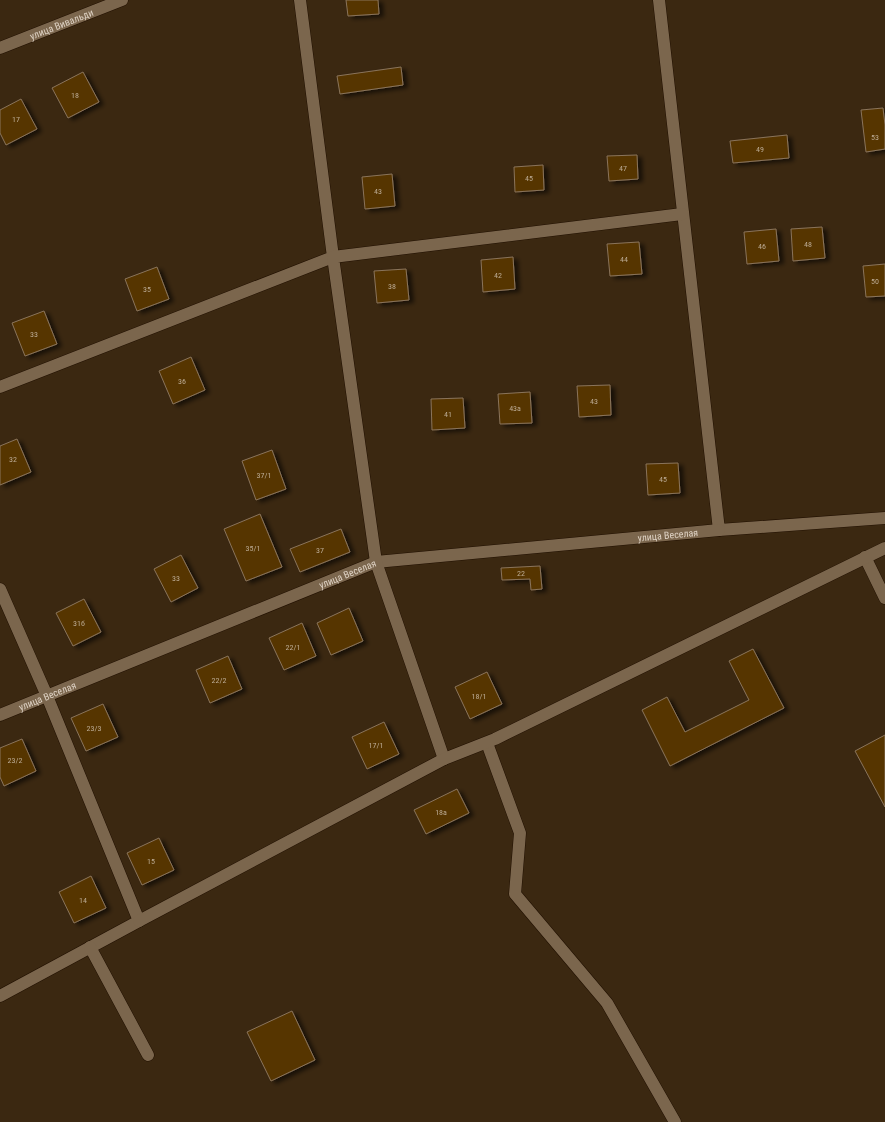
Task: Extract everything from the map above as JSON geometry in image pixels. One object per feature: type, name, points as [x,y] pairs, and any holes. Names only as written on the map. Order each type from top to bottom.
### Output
[{"type":"street","name":"улица Вивальди","points":[[0,48],[122,0]]},
{"type":"street","points":[[300,0],[333,257],[376,562],[444,759]]},
{"type":"street","points":[[659,0],[682,214],[719,530]]},
{"type":"street","points":[[0,386],[333,257],[682,214]]},
{"type":"street","name":"улица Веселая","points":[[0,715],[376,562],[719,530],[885,518]]},
{"type":"street","points":[[0,996],[444,759],[487,742],[885,548]]},
{"type":"street","points":[[865,558],[885,598]]},
{"type":"street","points":[[0,589],[47,696],[139,921]]},
{"type":"street","points":[[487,742],[520,833],[514,894],[607,1002],[675,1122]]},
{"type":"street","points":[[90,947],[148,1055]]},
{"type":"building","points":[[346,0],[378,0],[379,14],[348,16]]},
{"type":"building","points":[[401,67],[403,85],[340,94],[337,76]]},
{"type":"building","points":[[83,72],[99,102],[68,118],[52,88]]},
{"type":"building","points":[[21,99],[37,129],[6,145],[0,133],[0,110]]},
{"type":"building","points":[[883,108],[885,149],[866,152],[861,110]]},
{"type":"building","points":[[787,135],[789,158],[733,163],[730,141]]},
{"type":"building","points":[[637,155],[638,179],[609,181],[607,156]]},
{"type":"building","points":[[543,165],[544,190],[515,192],[514,167]]},
{"type":"building","points":[[392,174],[395,206],[365,209],[362,177]]},
{"type":"building","points":[[822,227],[825,258],[793,261],[791,229]]},
{"type":"building","points":[[776,229],[779,261],[747,264],[744,232]]},
{"type":"building","points":[[639,242],[642,274],[610,276],[607,244]]},
{"type":"building","points":[[513,257],[515,289],[483,292],[481,260]]},
{"type":"building","points":[[885,264],[885,296],[866,297],[863,266]]},
{"type":"building","points":[[157,267],[169,299],[137,311],[125,279]]},
{"type":"building","points":[[406,269],[409,300],[377,303],[374,271]]},
{"type":"building","points":[[44,311],[57,344],[25,356],[12,323]]},
{"type":"building","points":[[191,357],[205,390],[173,404],[159,371]]},
{"type":"building","points":[[610,385],[611,415],[579,417],[577,386]]},
{"type":"building","points":[[530,392],[532,423],[500,424],[498,394]]},
{"type":"building","points":[[463,398],[465,428],[432,430],[431,399]]},
{"type":"building","points":[[17,439],[31,472],[0,485],[0,446]]},
{"type":"building","points":[[272,450],[286,489],[256,500],[242,461]]},
{"type":"building","points":[[678,463],[680,493],[648,495],[646,464]]},
{"type":"building","points":[[260,514],[282,567],[246,581],[224,529]]},
{"type":"building","points":[[341,529],[350,552],[300,572],[290,549]]},
{"type":"building","points":[[181,555],[198,588],[171,602],[154,569]]},
{"type":"building","points":[[540,566],[542,589],[531,590],[530,579],[502,580],[501,568]]},
{"type":"building","points":[[84,599],[101,632],[73,646],[56,613]]},
{"type":"building","points":[[349,608],[363,641],[331,655],[317,623]]},
{"type":"building","points":[[302,623],[316,656],[284,670],[269,638]]},
{"type":"building","points":[[753,649],[784,708],[670,766],[642,710],[667,697],[685,732],[749,700],[729,661]]},
{"type":"building","points":[[228,656],[242,689],[210,703],[196,670]]},
{"type":"building","points":[[487,672],[502,704],[470,719],[455,687]]},
{"type":"building","points":[[103,704],[118,737],[86,751],[71,718]]},
{"type":"building","points":[[384,722],[399,754],[367,769],[352,737]]},
{"type":"building","points":[[885,735],[885,807],[855,751]]},
{"type":"building","points":[[22,739],[36,771],[4,786],[0,777],[0,748]]},
{"type":"building","points":[[457,789],[469,813],[426,834],[414,810]]},
{"type":"building","points":[[159,838],[174,870],[142,885],[127,853]]},
{"type":"building","points":[[91,876],[106,908],[74,923],[59,892]]},
{"type":"building","points":[[292,1011],[315,1060],[271,1081],[247,1032]]}]
